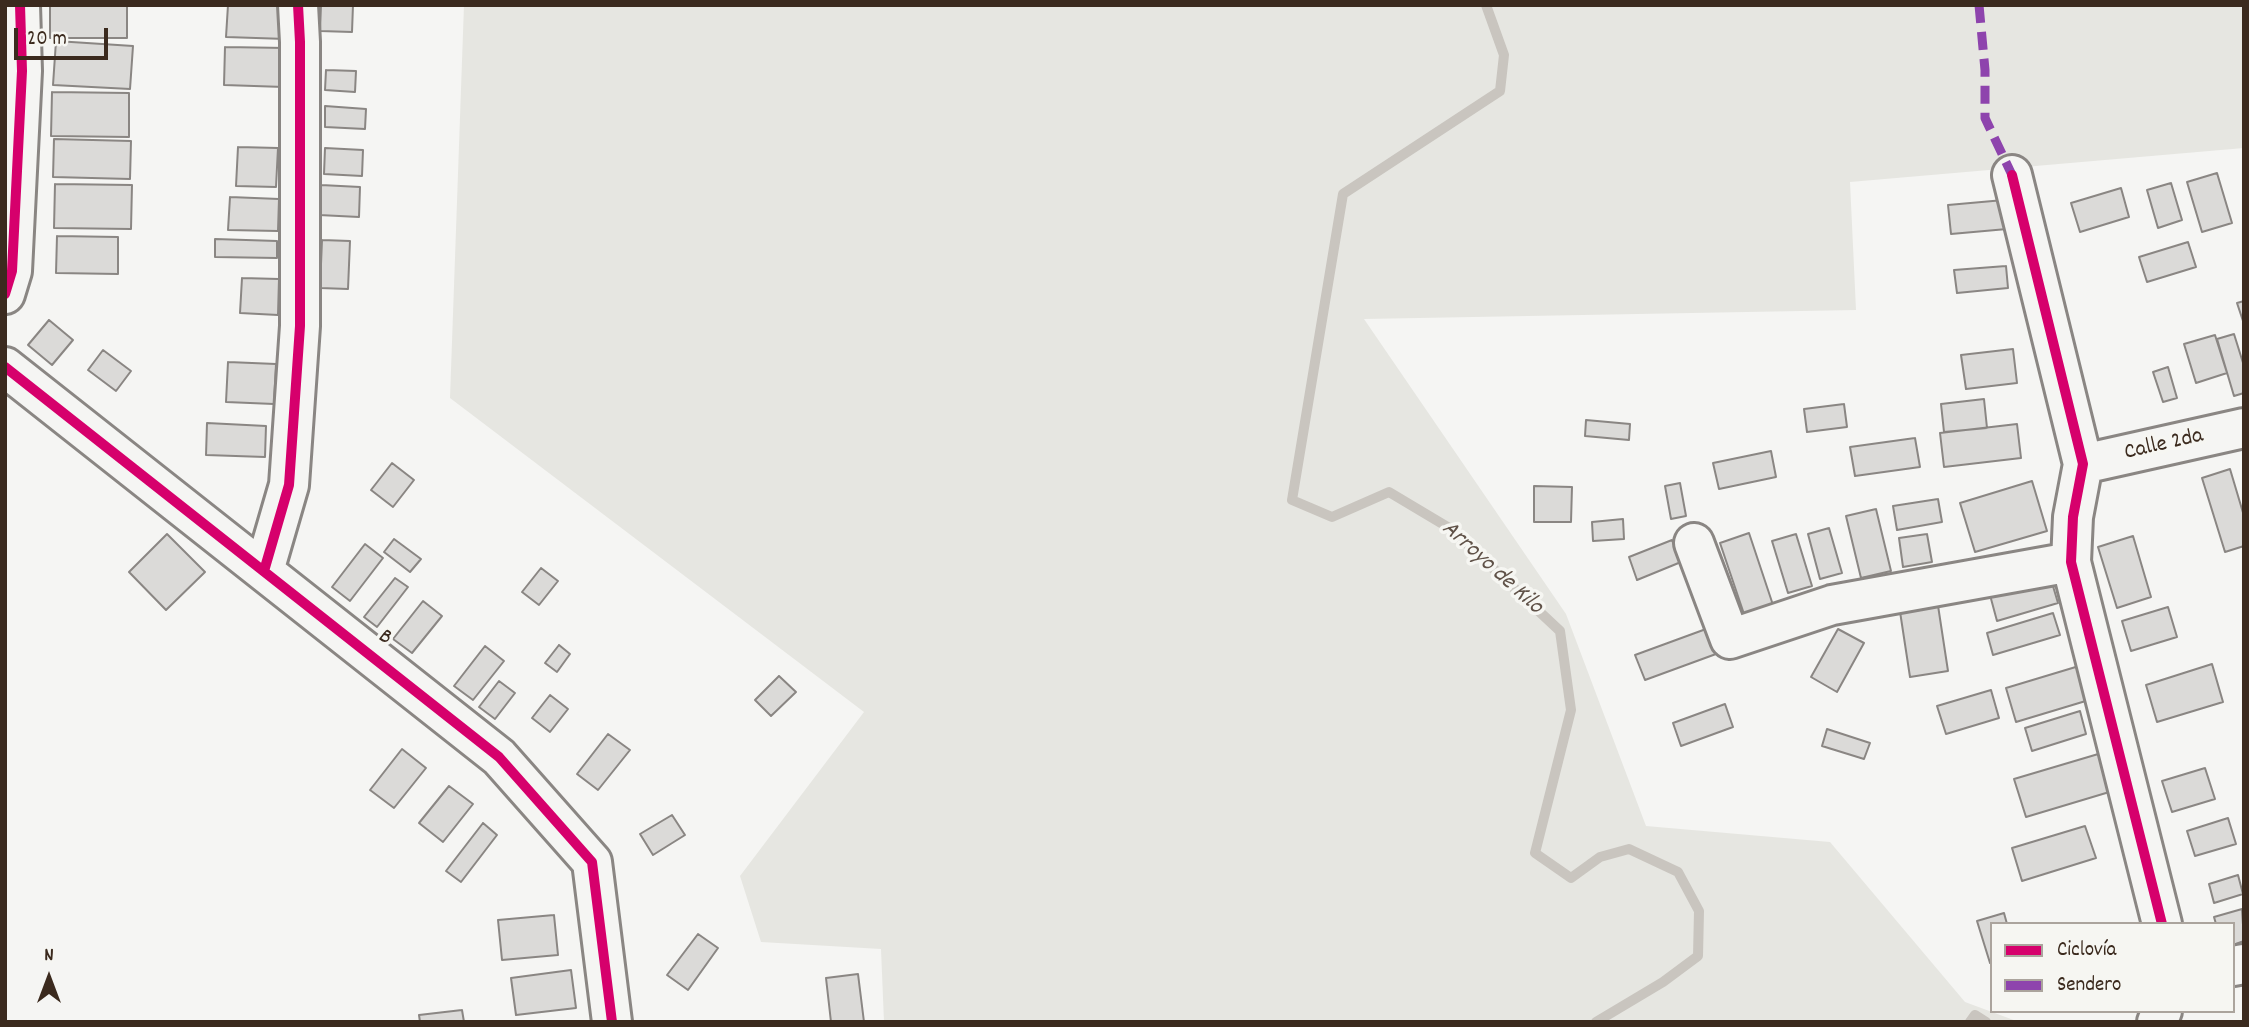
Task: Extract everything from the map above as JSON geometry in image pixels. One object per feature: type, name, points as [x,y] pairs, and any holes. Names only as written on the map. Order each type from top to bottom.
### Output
[{"type":"street","points":[[5,294],[12,271],[22,71],[20,5]]},
{"type":"street","points":[[264,571],[289,485],[300,326],[298,5]]},
{"type":"street","points":[[2012,175],[2084,464],[2073,517],[2071,562],[2161,922]]},
{"type":"street","name":"B","points":[[5,367],[499,757],[592,862],[612,1022]]},
{"type":"street","name":"Calle 2da","points":[[2084,464],[2244,428]]},
{"type":"street","points":[[1694,543],[1730,639],[1832,605],[2071,562]]},
{"type":"shaded area","points":[[464,5],[2244,5],[2244,148],[1850,182],[1856,310],[1364,319],[1566,614],[1646,826],[1830,842],[1965,1002],[2019,1022],[884,1022],[881,949],[761,942],[740,876],[864,712],[450,398]]},
{"type":"building","points":[[50,5],[127,5],[127,38],[50,38]]},
{"type":"building","points":[[228,5],[286,5],[286,39],[226,37]]},
{"type":"building","points":[[321,5],[353,5],[352,32],[320,31]]},
{"type":"building","points":[[56,41],[133,46],[130,89],[53,85]]},
{"type":"building","points":[[225,47],[286,48],[284,87],[224,85]]},
{"type":"building","points":[[326,70],[356,71],[355,92],[325,90]]},
{"type":"building","points":[[52,92],[129,93],[129,137],[51,136]]},
{"type":"building","points":[[325,106],[366,109],[365,129],[325,127]]},
{"type":"building","points":[[54,139],[131,141],[130,179],[53,177]]},
{"type":"building","points":[[238,147],[278,148],[276,187],[236,186]]},
{"type":"building","points":[[325,148],[363,150],[362,176],[324,174]]},
{"type":"building","points":[[2217,173],[2232,223],[2202,232],[2187,182]]},
{"type":"building","points":[[2171,183],[2182,220],[2158,228],[2147,190]]},
{"type":"building","points":[[55,184],[132,185],[131,229],[54,228]]},
{"type":"building","points":[[321,185],[360,187],[359,217],[319,215]]},
{"type":"building","points":[[2121,188],[2129,217],[2080,232],[2071,203]]},
{"type":"building","points":[[230,197],[279,199],[278,231],[228,230]]},
{"type":"building","points":[[2004,200],[2007,229],[1951,234],[1948,205]]},
{"type":"building","points":[[57,236],[118,237],[118,274],[56,273]]},
{"type":"building","points":[[215,239],[277,241],[277,258],[215,257]]},
{"type":"building","points":[[322,240],[350,241],[348,289],[320,288]]},
{"type":"building","points":[[2188,242],[2196,267],[2147,282],[2139,257]]},
{"type":"building","points":[[2006,266],[2008,288],[1957,293],[1954,270]]},
{"type":"building","points":[[242,278],[279,279],[278,315],[240,313]]},
{"type":"building","points":[[2244,301],[2244,324],[2237,303]]},
{"type":"building","points":[[49,320],[73,340],[52,365],[28,345]]},
{"type":"building","points":[[2234,334],[2244,366],[2244,393],[2234,396],[2217,339]]},
{"type":"building","points":[[2215,335],[2227,373],[2196,383],[2184,344]]},
{"type":"building","points":[[2013,349],[2017,383],[1966,389],[1961,355]]},
{"type":"building","points":[[103,350],[131,371],[116,391],[88,370]]},
{"type":"building","points":[[228,362],[276,364],[274,404],[226,402]]},
{"type":"building","points":[[2168,367],[2177,398],[2163,402],[2153,372]]},
{"type":"building","points":[[1984,399],[1987,428],[1944,432],[1941,404]]},
{"type":"building","points":[[1844,404],[1847,427],[1807,432],[1804,409]]},
{"type":"building","points":[[1586,420],[1630,424],[1629,440],[1585,436]]},
{"type":"building","points":[[207,423],[266,426],[265,457],[206,455]]},
{"type":"building","points":[[2017,424],[2021,458],[1944,467],[1940,433]]},
{"type":"building","points":[[1915,438],[1920,467],[1855,476],[1850,447]]},
{"type":"building","points":[[1771,451],[1776,477],[1719,489],[1713,463]]},
{"type":"building","points":[[392,463],[414,480],[393,507],[371,490]]},
{"type":"building","points":[[2230,469],[2244,516],[2244,546],[2225,552],[2202,478]]},
{"type":"building","points":[[2032,481],[2047,531],[1975,552],[1960,503]]},
{"type":"building","points":[[1680,483],[1686,516],[1671,519],[1665,486]]},
{"type":"building","points":[[1534,486],[1572,487],[1571,522],[1534,522]]},
{"type":"building","points":[[1938,499],[1942,522],[1897,530],[1893,506]]},
{"type":"building","points":[[1876,509],[1891,571],[1861,578],[1846,516]]},
{"type":"building","points":[[1623,519],[1624,539],[1593,541],[1592,522]]},
{"type":"building","points":[[1829,528],[1842,573],[1820,579],[1808,534]]},
{"type":"building","points":[[1749,533],[1773,605],[1744,614],[1720,543]]},
{"type":"building","points":[[167,534],[205,572],[166,610],[129,572]]},
{"type":"building","points":[[1796,534],[1812,586],[1788,593],[1772,541]]},
{"type":"building","points":[[1927,534],[1932,562],[1903,567],[1899,538]]},
{"type":"building","points":[[2133,536],[2151,597],[2117,608],[2098,547]]},
{"type":"building","points":[[394,539],[421,559],[410,572],[384,552]]},
{"type":"building","points":[[1672,540],[1681,562],[1637,580],[1629,557]]},
{"type":"building","points":[[365,544],[383,558],[350,601],[332,587]]},
{"type":"building","points":[[541,568],[558,581],[539,605],[522,592]]},
{"type":"building","points":[[2050,576],[2058,603],[1997,621],[1990,595]]},
{"type":"building","points":[[395,578],[408,587],[377,627],[364,617]]},
{"type":"building","points":[[1937,599],[1948,671],[1910,677],[1899,605]]},
{"type":"building","points":[[423,601],[442,616],[412,653],[393,639]]},
{"type":"building","points":[[2168,607],[2177,637],[2131,651],[2122,621]]},
{"type":"building","points":[[2053,613],[2060,635],[1993,655],[1987,633]]},
{"type":"building","points":[[1706,629],[1716,654],[1645,680],[1635,655]]},
{"type":"building","points":[[1838,629],[1864,643],[1837,692],[1811,677]]},
{"type":"building","points":[[559,645],[570,654],[557,672],[545,663]]},
{"type":"building","points":[[485,646],[504,661],[473,700],[454,686]]},
{"type":"building","points":[[2212,664],[2223,702],[2157,722],[2146,685]]},
{"type":"building","points":[[2079,666],[2089,700],[2016,722],[2006,688]]},
{"type":"building","points":[[779,676],[796,692],[771,716],[755,700]]},
{"type":"building","points":[[499,681],[515,693],[495,719],[479,707]]},
{"type":"building","points":[[1991,690],[1999,718],[1946,734],[1937,706]]},
{"type":"building","points":[[550,695],[568,709],[550,732],[532,718]]},
{"type":"building","points":[[1725,704],[1733,727],[1681,746],[1673,723]]},
{"type":"building","points":[[2080,711],[2086,734],[2032,751],[2025,728]]},
{"type":"building","points":[[1827,729],[1870,743],[1864,759],[1822,746]]},
{"type":"building","points":[[608,734],[630,750],[598,790],[577,774]]},
{"type":"building","points":[[402,749],[426,768],[394,808],[370,790]]},
{"type":"building","points":[[2105,752],[2116,790],[2026,817],[2014,779]]},
{"type":"building","points":[[2205,768],[2215,799],[2172,812],[2162,781]]},
{"type":"building","points":[[449,786],[473,804],[443,842],[419,823]]},
{"type":"building","points":[[672,815],[685,835],[653,855],[640,834]]},
{"type":"building","points":[[2228,818],[2236,844],[2195,856],[2187,831]]},
{"type":"building","points":[[483,823],[497,835],[461,882],[446,871]]},
{"type":"building","points":[[2085,826],[2096,858],[2022,881],[2012,848]]},
{"type":"building","points":[[2238,875],[2243,894],[2214,903],[2209,884]]},
{"type":"building","points":[[2242,909],[2244,941],[2235,944],[2235,922],[2215,922],[2214,917]]},
{"type":"building","points":[[2004,913],[2006,922],[1990,922],[1990,963],[1977,921]]},
{"type":"building","points":[[554,915],[558,955],[502,960],[498,920]]},
{"type":"building","points":[[698,934],[718,948],[688,990],[667,975]]},
{"type":"building","points":[[571,970],[576,1008],[516,1015],[511,978]]},
{"type":"building","points":[[858,974],[864,1022],[831,1022],[826,978]]},
{"type":"building","points":[[462,1010],[464,1022],[420,1022],[419,1015]]},
{"type":"waterway","name":"Arroyo de Kilo","points":[[1486,5],[1504,55],[1500,91],[1343,194],[1292,500],[1332,517],[1389,492],[1451,529],[1560,631],[1571,710],[1535,853],[1571,878],[1600,857],[1629,849],[1678,872],[1699,911],[1698,956],[1663,982],[1596,1022]]},
{"type":"waterway","name":"Arroyo de Kilo","points":[[1970,1022],[1975,1015],[1986,1022]]},
{"type":"marked path","points":[[1979,5],[1985,70],[1985,118],[2012,175]]},
{"type":"cycle path","points":[[5,294],[12,271],[22,71],[20,5]]},
{"type":"cycle path","points":[[264,571],[289,485],[300,326],[298,5]]},
{"type":"cycle path","points":[[2012,175],[2083,464],[2073,517],[2071,562],[2161,922]]},
{"type":"cycle path","points":[[5,367],[499,757],[592,862],[612,1022]]}]
